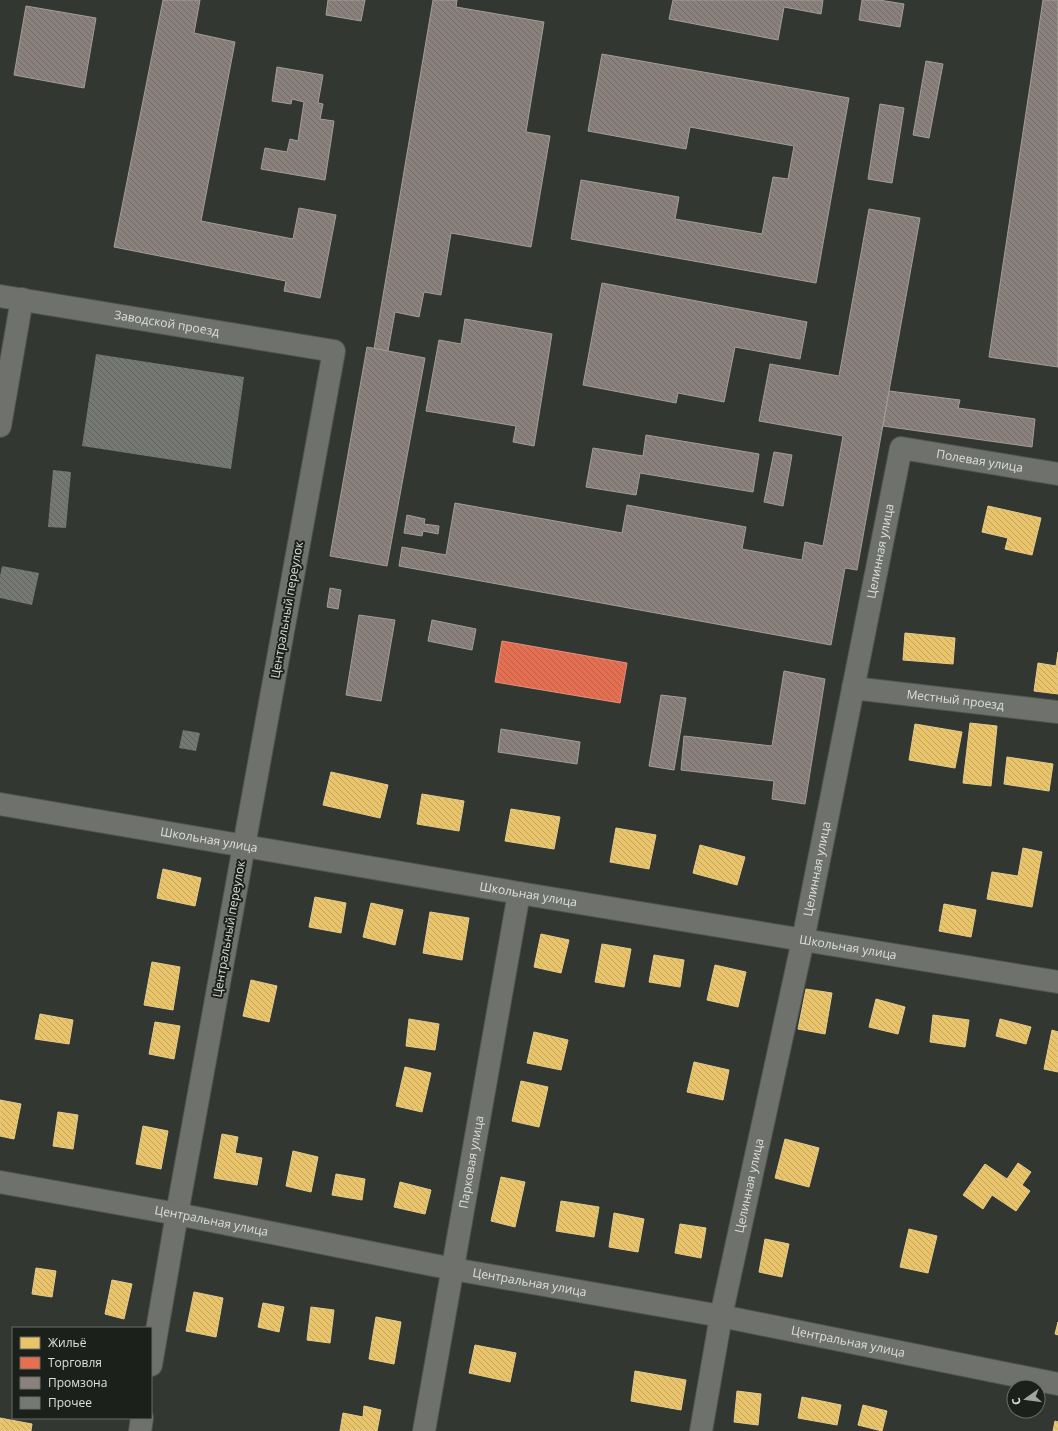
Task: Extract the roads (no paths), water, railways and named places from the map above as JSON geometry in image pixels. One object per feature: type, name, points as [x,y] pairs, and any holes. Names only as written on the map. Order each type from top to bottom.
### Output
[{"type":"street","name":"Заводской проезд","points":[[0,296],[334,351]]},
{"type":"street","points":[[0,426],[22,299]]},
{"type":"street","name":"Центральный переулок","points":[[152,1359],[334,351]]},
{"type":"street","name":"Полевая улица","points":[[901,448],[1058,474]]},
{"type":"street","name":"Целинная улица","points":[[701,1431],[722,1316],[803,940],[901,448]]},
{"type":"street","name":"Местный проезд","points":[[853,688],[1058,712]]},
{"type":"street","name":"Школьная улица","points":[[0,804],[519,893],[1058,982]]},
{"type":"street","name":"Парковая улица","points":[[424,1431],[519,893]]},
{"type":"street","name":"Центральная улица","points":[[0,1182],[177,1214],[453,1269],[722,1316],[1058,1384]]},
{"type":"street","points":[[140,1431],[142,1419]]}]
